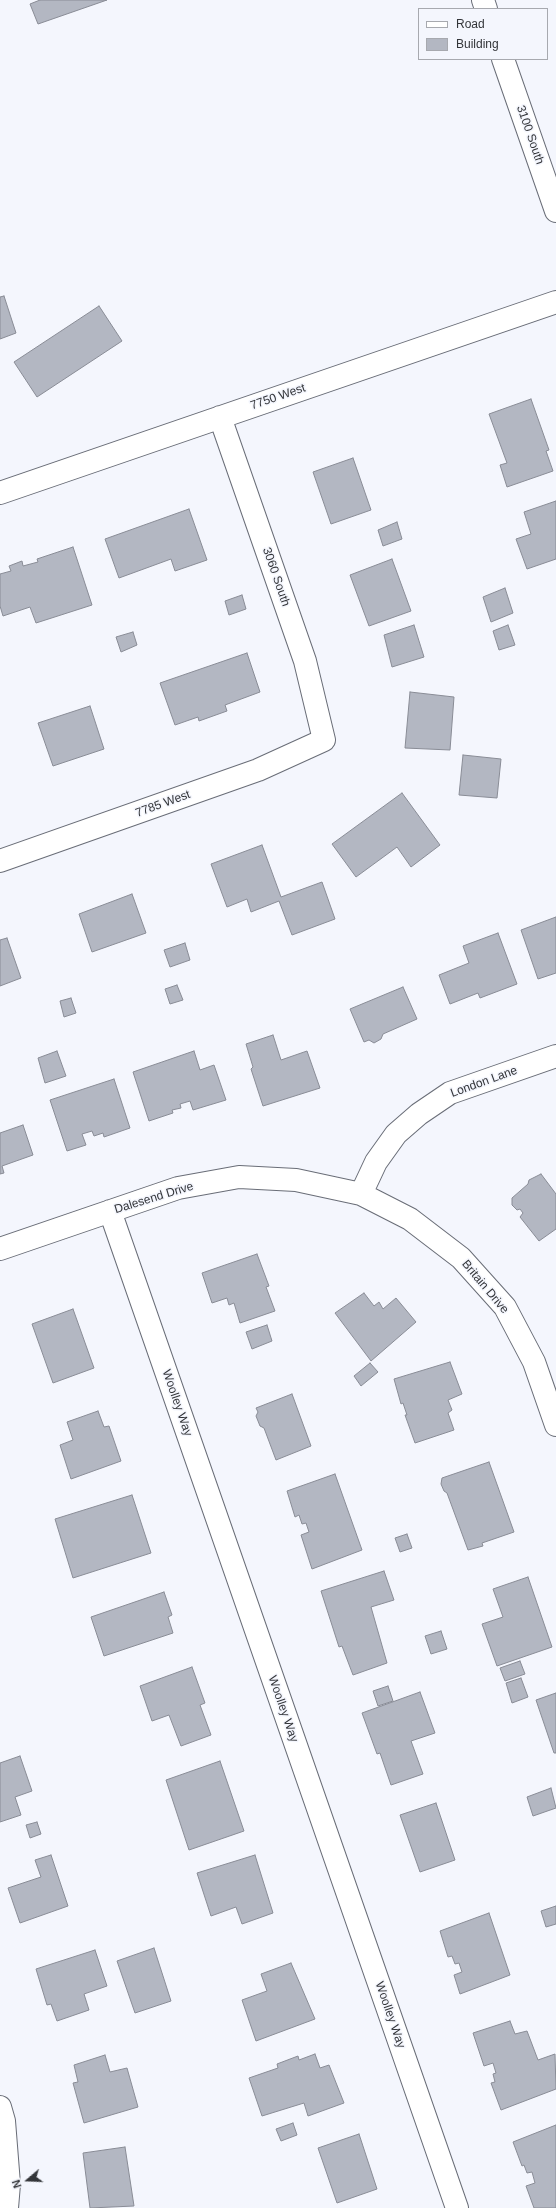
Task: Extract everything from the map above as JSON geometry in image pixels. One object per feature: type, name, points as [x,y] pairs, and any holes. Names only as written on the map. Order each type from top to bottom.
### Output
[{"type":"street","name":"3100 South","points":[[503,60],[556,211]]},
{"type":"street","name":"7750 West","points":[[0,493],[220,416],[556,302]]},
{"type":"street","name":"3060 South","points":[[220,416],[305,661],[324,740]]},
{"type":"street","name":"7785 West","points":[[0,861],[258,770],[324,740]]},
{"type":"street","name":"London Lane","points":[[361,1194],[376,1162],[396,1134],[419,1114],[450,1094],[556,1056]]},
{"type":"street","name":"Dalesend Drive","points":[[0,1249],[178,1188],[239,1177],[296,1180],[361,1194]]},
{"type":"street","name":"Britain Drive","points":[[361,1194],[410,1218],[461,1258],[505,1307],[534,1362],[556,1425]]},
{"type":"street","name":"Woolley Way","points":[[110,1211],[457,2208]]},
{"type":"street","points":[[0,2107],[4,2121],[9,2184],[7,2208]]},
{"type":"building","points":[[40,0],[107,0],[38,24],[30,4]]},
{"type":"building","points":[[4,296],[16,333],[0,339],[0,297]]},
{"type":"building","points":[[99,306],[122,341],[37,397],[14,362]]},
{"type":"building","points":[[531,399],[549,450],[546,451],[553,471],[507,487],[500,465],[507,463],[489,414]]},
{"type":"building","points":[[353,458],[371,510],[331,524],[313,472]]},
{"type":"building","points":[[556,501],[556,559],[527,569],[516,539],[531,534],[524,512]]},
{"type":"building","points":[[189,509],[207,560],[175,571],[171,559],[119,578],[105,539]]},
{"type":"building","points":[[397,522],[402,539],[383,546],[378,530]]},
{"type":"building","points":[[73,547],[92,605],[36,623],[30,607],[3,616],[0,606],[0,574],[11,571],[9,566],[22,561],[23,566],[38,562],[37,559]]},
{"type":"building","points":[[392,559],[411,611],[369,626],[350,575]]},
{"type":"building","points":[[505,588],[513,613],[491,622],[483,597]]},
{"type":"building","points":[[242,595],[246,609],[229,615],[225,601]]},
{"type":"building","points":[[414,625],[424,657],[392,667],[384,635]]},
{"type":"building","points":[[508,625],[515,645],[499,650],[493,631]]},
{"type":"building","points":[[133,632],[137,645],[121,652],[116,637]]},
{"type":"building","points":[[247,653],[260,692],[225,705],[227,711],[199,721],[198,717],[175,725],[160,683]]},
{"type":"building","points":[[410,692],[454,697],[450,750],[405,748]]},
{"type":"building","points":[[90,706],[104,749],[53,766],[38,723]]},
{"type":"building","points":[[463,755],[501,759],[497,798],[459,795]]},
{"type":"building","points":[[402,793],[440,845],[411,867],[397,847],[356,877],[332,844]]},
{"type":"building","points":[[262,845],[281,897],[322,882],[335,919],[292,935],[279,901],[251,912],[247,899],[227,907],[211,864]]},
{"type":"building","points":[[132,894],[146,933],[92,952],[79,914]]},
{"type":"building","points":[[556,917],[556,973],[538,979],[521,930]]},
{"type":"building","points":[[498,933],[517,984],[480,998],[478,993],[450,1004],[439,975],[469,963],[463,946]]},
{"type":"building","points":[[7,938],[21,978],[0,986],[0,940]]},
{"type":"building","points":[[185,943],[190,960],[170,967],[164,950]]},
{"type":"building","points":[[177,985],[183,1000],[170,1004],[165,989]]},
{"type":"building","points":[[403,987],[417,1019],[383,1034],[381,1039],[374,1043],[369,1040],[364,1042],[350,1009]]},
{"type":"building","points":[[71,998],[76,1013],[64,1017],[60,1001]]},
{"type":"building","points":[[273,1035],[281,1060],[307,1051],[320,1088],[263,1106],[251,1069],[253,1067],[246,1044]]},
{"type":"building","points":[[57,1051],[66,1076],[45,1083],[38,1058]]},
{"type":"building","points":[[194,1051],[200,1070],[214,1065],[226,1100],[193,1110],[190,1101],[180,1104],[181,1108],[172,1110],[173,1113],[149,1121],[133,1072]]},
{"type":"building","points":[[114,1079],[130,1128],[104,1137],[103,1133],[94,1136],[92,1131],[82,1134],[86,1145],[67,1151],[50,1100]]},
{"type":"building","points":[[23,1125],[33,1155],[2,1166],[4,1173],[0,1174],[0,1133]]},
{"type":"building","points":[[541,1174],[556,1194],[556,1229],[539,1241],[520,1217],[523,1213],[520,1209],[517,1210],[512,1205],[512,1198],[528,1184],[529,1180]]},
{"type":"building","points":[[257,1254],[269,1286],[266,1287],[275,1311],[240,1323],[234,1303],[229,1305],[227,1298],[212,1303],[202,1273]]},
{"type":"building","points":[[364,1293],[374,1306],[379,1302],[383,1309],[396,1298],[416,1322],[371,1361],[335,1313]]},
{"type":"building","points":[[73,1309],[94,1368],[53,1383],[32,1324]]},
{"type":"building","points":[[267,1325],[272,1341],[252,1349],[246,1332]]},
{"type":"building","points":[[450,1362],[462,1394],[448,1400],[452,1410],[448,1413],[454,1430],[415,1443],[394,1379]]},
{"type":"building","points":[[370,1363],[378,1372],[361,1386],[354,1376]]},
{"type":"building","points":[[292,1394],[311,1446],[276,1460],[264,1428],[260,1426],[256,1416],[258,1412],[256,1408]]},
{"type":"building","points":[[98,1411],[104,1427],[109,1426],[121,1461],[71,1479],[60,1445],[73,1440],[67,1422]]},
{"type":"building","points":[[489,1462],[514,1532],[482,1543],[483,1546],[468,1550],[447,1493],[444,1491],[441,1484],[442,1478]]},
{"type":"building","points":[[335,1474],[362,1550],[312,1569],[301,1535],[309,1532],[306,1523],[302,1524],[299,1515],[295,1517],[287,1491]]},
{"type":"building","points":[[132,1495],[151,1553],[73,1578],[55,1519]]},
{"type":"building","points":[[407,1534],[412,1548],[400,1552],[395,1538]]},
{"type":"building","points":[[384,1571],[394,1600],[371,1607],[387,1663],[353,1675],[342,1646],[339,1647],[321,1591]]},
{"type":"building","points":[[528,1577],[552,1647],[497,1666],[482,1624],[503,1617],[493,1589]]},
{"type":"building","points":[[164,1592],[172,1615],[168,1617],[173,1633],[104,1656],[91,1617]]},
{"type":"building","points":[[441,1631],[447,1649],[431,1654],[425,1636]]},
{"type":"building","points":[[520,1661],[525,1674],[505,1681],[500,1668]]},
{"type":"building","points":[[192,1667],[205,1703],[200,1705],[211,1735],[181,1746],[169,1715],[152,1721],[140,1686]]},
{"type":"building","points":[[521,1678],[528,1697],[512,1703],[506,1683]]},
{"type":"building","points":[[388,1686],[393,1701],[378,1706],[373,1691]]},
{"type":"building","points":[[420,1692],[435,1733],[411,1741],[423,1774],[391,1785],[380,1753],[377,1754],[362,1713]]},
{"type":"building","points":[[556,1693],[556,1753],[554,1753],[536,1700]]},
{"type":"building","points":[[20,1756],[32,1791],[15,1797],[21,1815],[0,1822],[0,1763]]},
{"type":"building","points":[[220,1761],[244,1831],[189,1850],[166,1780]]},
{"type":"building","points":[[551,1788],[556,1808],[533,1816],[527,1797]]},
{"type":"building","points":[[436,1803],[455,1860],[420,1872],[400,1815]]},
{"type":"building","points":[[37,1822],[41,1834],[30,1838],[26,1825]]},
{"type":"building","points":[[51,1855],[68,1906],[20,1923],[8,1888],[41,1877],[35,1860]]},
{"type":"building","points":[[255,1855],[273,1913],[242,1924],[236,1907],[211,1916],[197,1873]]},
{"type":"building","points":[[556,1906],[556,1924],[546,1927],[541,1911]]},
{"type":"building","points":[[489,1913],[510,1975],[460,1994],[454,1975],[462,1972],[459,1963],[455,1964],[452,1956],[448,1957],[440,1931]]},
{"type":"building","points":[[154,1948],[171,2001],[135,2013],[117,1961]]},
{"type":"building","points":[[95,1950],[107,1986],[84,1994],[89,2010],[57,2021],[51,2004],[47,2005],[36,1969]]},
{"type":"building","points":[[291,1963],[315,2019],[256,2041],[242,2000],[267,1991],[261,1974]]},
{"type":"building","points":[[510,2021],[515,2034],[527,2031],[538,2060],[555,2054],[556,2089],[501,2110],[491,2083],[495,2082],[493,2074],[496,2073],[493,2063],[484,2066],[473,2033]]},
{"type":"building","points":[[315,2054],[320,2068],[329,2065],[344,2103],[308,2116],[304,2103],[262,2116],[249,2078],[278,2068],[277,2064],[298,2056],[299,2060]]},
{"type":"building","points":[[105,2055],[110,2072],[127,2068],[138,2107],[84,2123],[73,2083],[78,2082],[74,2065]]},
{"type":"building","points":[[293,2123],[297,2135],[281,2141],[276,2129]]},
{"type":"building","points":[[556,2125],[556,2208],[534,2208],[526,2186],[535,2183],[532,2172],[527,2173],[524,2165],[522,2166],[513,2142]]},
{"type":"building","points":[[359,2134],[377,2189],[337,2203],[318,2148]]},
{"type":"building","points":[[125,2147],[134,2206],[90,2208],[83,2153]]}]
